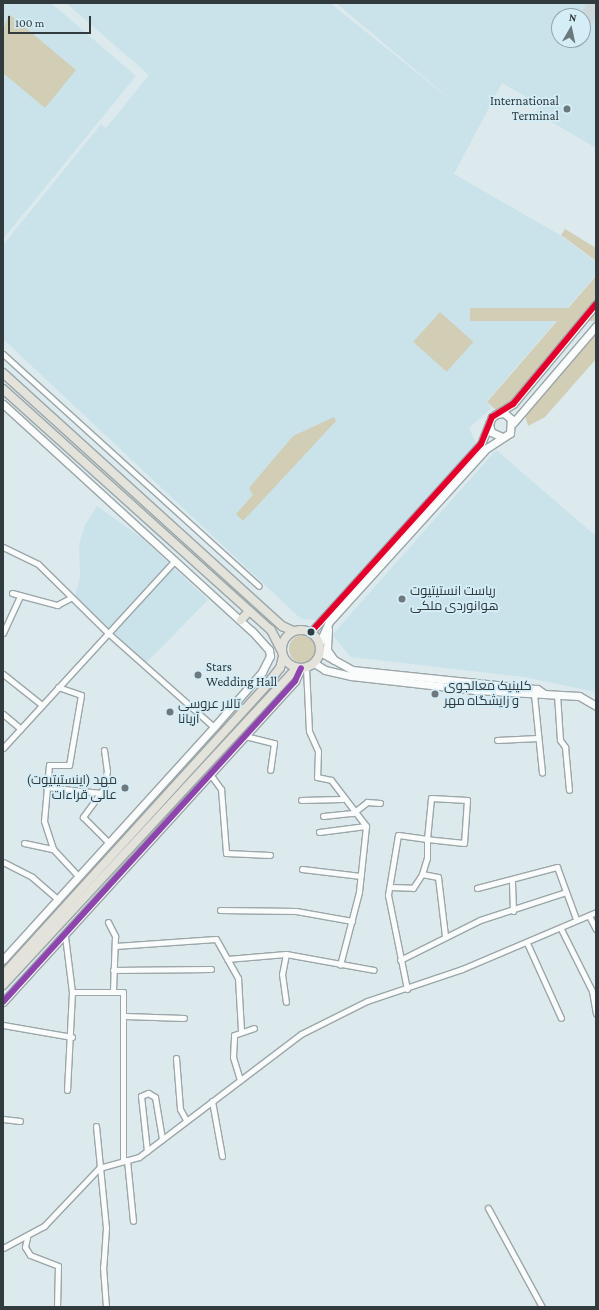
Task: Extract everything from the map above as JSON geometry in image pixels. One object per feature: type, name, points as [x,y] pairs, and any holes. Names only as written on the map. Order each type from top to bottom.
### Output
[{"type":"main road","points":[[311,632],[481,444],[489,424],[496,414],[513,404],[596,304]]},
{"type":"main road","points":[[3,986],[301,668],[314,663],[320,652],[320,642],[329,622],[487,448],[510,433],[513,423],[596,326]]},
{"type":"main road","points":[[3,373],[282,626],[293,631],[311,632],[320,642]]},
{"type":"main road","points":[[3,389],[271,630],[282,653],[301,668]]},
{"type":"main road","points":[[3,404],[241,620],[264,642],[270,656],[262,672],[214,727],[108,842],[58,900],[3,960]]},
{"type":"main road","points":[[496,414],[504,414],[513,423]]},
{"type":"main road","points":[[489,424],[491,432],[502,437]]},
{"type":"main road","points":[[42,440],[49,431]]},
{"type":"main road","points":[[337,664],[327,650],[327,634],[347,603]]},
{"type":"main road","points":[[241,620],[249,611]]},
{"type":"main road","points":[[3,974],[265,687],[280,668],[284,639],[293,631]]},
{"type":"main road","points":[[320,652],[337,664],[352,670],[537,689],[544,693]]},
{"type":"main road","points":[[314,663],[325,670],[352,676],[534,694],[544,693],[579,696],[596,706]]},
{"type":"main road","points":[[3,1002],[65,936],[295,681],[301,668]]},
{"type":"street","points":[[3,354],[259,586]]},
{"type":"street","points":[[4,549],[38,564],[70,598],[214,727]]},
{"type":"street","points":[[3,748],[174,560]]},
{"type":"street","points":[[12,593],[57,605],[70,598]]},
{"type":"street","points":[[3,633],[20,596]]},
{"type":"street","points":[[301,668],[309,731],[318,751],[317,776],[331,780],[342,799],[366,826]]},
{"type":"street","points":[[3,674],[42,705]]},
{"type":"street","points":[[58,687],[81,695],[69,764],[50,763],[46,787],[44,821],[53,848],[78,876]]},
{"type":"street","points":[[534,694],[542,773]]},
{"type":"street","points":[[557,694],[560,740],[565,747],[569,790]]},
{"type":"street","points":[[3,714],[21,729]]},
{"type":"street","points":[[245,736],[274,743],[270,770]]},
{"type":"street","points":[[496,740],[538,738]]},
{"type":"street","points":[[104,750],[107,771],[101,793],[83,817],[108,842]]},
{"type":"street","points":[[210,774],[222,789],[226,853],[270,855]]},
{"type":"street","points":[[46,787],[101,793]]},
{"type":"street","points":[[390,887],[414,888],[422,874],[427,858],[427,839],[431,798],[467,800],[464,843],[427,839],[398,835],[390,887],[389,908],[407,988]]},
{"type":"street","points":[[301,800],[342,799]]},
{"type":"street","points":[[323,816],[353,813],[367,802],[380,803]]},
{"type":"street","points":[[319,832],[366,826]]},
{"type":"street","points":[[340,965],[352,921],[361,876],[366,826]]},
{"type":"street","points":[[24,843],[53,848]]},
{"type":"street","points":[[3,862],[32,877],[58,900]]},
{"type":"street","points":[[477,888],[512,882],[557,867],[576,919]]},
{"type":"street","points":[[302,869],[361,876]]},
{"type":"street","points":[[422,874],[438,877],[445,936]]},
{"type":"street","points":[[512,882],[514,910]]},
{"type":"street","points":[[400,960],[445,936],[480,920],[566,892]]},
{"type":"street","points":[[220,910],[296,911],[352,921]]},
{"type":"street","points":[[3,1248],[27,1238],[44,1226],[100,1168],[125,1161],[147,1151],[240,1080],[324,1021],[527,943],[560,929],[576,919],[589,916],[596,912]]},
{"type":"street","points":[[589,916],[596,929]]},
{"type":"street","points":[[108,922],[114,928],[115,946],[113,991]]},
{"type":"street","points":[[560,929],[592,991],[596,1014]]},
{"type":"street","points":[[65,936],[72,992],[72,1037],[67,1090]]},
{"type":"street","points":[[115,946],[216,939],[238,978],[241,1030]]},
{"type":"street","points":[[527,943],[561,1018]]},
{"type":"street","points":[[286,954],[282,974],[286,1002]]},
{"type":"street","points":[[227,959],[286,954],[374,970]]},
{"type":"street","points":[[113,970],[211,969]]},
{"type":"street","points":[[72,992],[124,992],[125,1161],[133,1222]]},
{"type":"street","points":[[125,1016],[184,1018]]},
{"type":"street","points":[[3,1025],[72,1037]]},
{"type":"street","points":[[240,1080],[233,1057],[234,1035],[241,1030],[254,1028]]},
{"type":"street","points":[[176,1058],[180,1109],[186,1120]]},
{"type":"street","points":[[147,1151],[141,1096],[148,1093],[155,1097],[162,1139]]},
{"type":"street","points":[[212,1101],[222,1156]]},
{"type":"street","points":[[3,1119],[20,1121]]},
{"type":"street","points":[[96,1126],[106,1228],[103,1267],[106,1307]]},
{"type":"street","points":[[488,1208],[542,1307]]},
{"type":"street","points":[[27,1238],[25,1247],[30,1254],[58,1266],[57,1307]]},
{"type":"shaded area","points":[[3,3],[51,3],[136,76],[3,239]]},
{"type":"shaded area","points":[[66,3],[330,3],[456,104],[336,3],[596,3],[596,148],[536,113],[540,105],[502,83],[454,174],[560,235],[596,262],[596,275],[486,402],[492,408],[469,428],[477,445],[318,620],[301,619],[3,339],[3,245],[101,124],[106,128],[149,75]]},
{"type":"shaded area","points":[[9,14],[76,70],[45,108],[3,73],[3,30]]},
{"type":"shaded area","points":[[565,229],[596,248],[596,261],[561,235]]},
{"type":"shaded area","points":[[596,276],[596,301],[513,403],[497,411],[487,402]]},
{"type":"shaded area","points":[[470,308],[596,308],[596,321],[470,321]]},
{"type":"shaded area","points":[[440,312],[473,342],[447,372],[413,342]]},
{"type":"shaded area","points":[[596,332],[596,359],[545,417],[528,426],[525,415]]},
{"type":"shaded area","points":[[334,417],[336,421],[243,521],[236,514],[253,495],[249,488],[293,436]]},
{"type":"shaded area","points":[[496,450],[596,536],[596,692],[524,677],[351,657],[332,635]]},
{"type":"shaded area","points":[[97,506],[142,538],[208,600],[146,663],[75,596],[80,577],[79,544],[85,525]]},
{"type":"shaded area","points":[[303,635],[313,639],[317,649],[313,659],[303,663],[293,659],[289,649],[293,639]]},
{"type":"taxiway","points":[[591,10],[595,3]]},
{"type":"transit line","points":[[311,632],[481,444],[492,417],[513,404],[596,304]]},
{"type":"transit line","points":[[3,1002],[295,681],[301,668]]},
{"type":"place","name":"International Terminal","points":[[567,109]]},
{"type":"place","name":"ریاست انستیتیوت هوانوردی ملکی","points":[[402,599]]},
{"type":"place","name":"Stars Wedding Hall","points":[[198,675]]},
{"type":"place","name":"کلینیک معالجوی و زایشگاه مهر","points":[[435,694]]},
{"type":"place","name":"تالار عروسی آریانا","points":[[170,712]]},
{"type":"place","name":"مهد (اینستیتیوت) عالی قراءات","points":[[125,788]]}]
